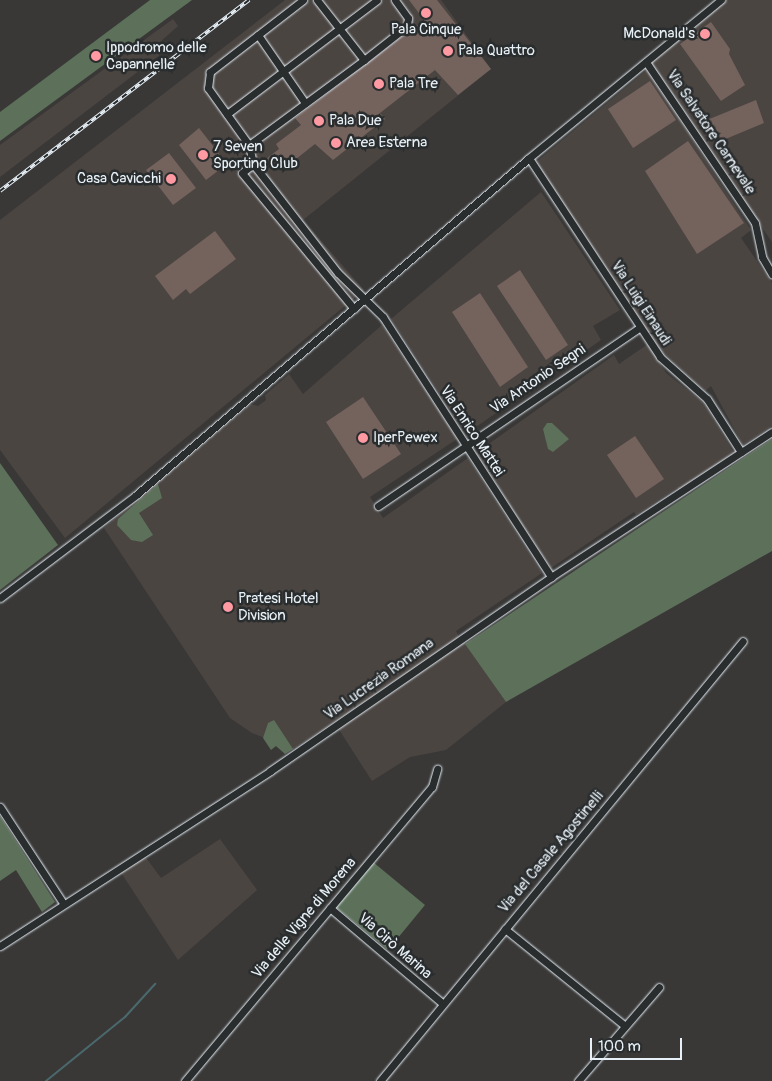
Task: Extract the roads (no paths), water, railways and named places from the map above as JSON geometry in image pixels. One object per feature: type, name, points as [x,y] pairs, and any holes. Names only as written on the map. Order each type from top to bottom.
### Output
[{"type":"street","points":[[303,0],[207,77],[208,88],[249,145],[253,164],[242,173],[354,309]]},
{"type":"street","points":[[317,0],[364,60]]},
{"type":"street","points":[[227,114],[338,27],[377,0]]},
{"type":"street","points":[[249,145],[407,26],[408,18],[395,0]]},
{"type":"street","points":[[0,598],[136,495],[354,309],[367,300],[529,158],[721,0]]},
{"type":"street","points":[[258,35],[305,103]]},
{"type":"street","name":"Via Salvatore Carnevale","points":[[646,62],[755,223],[762,257],[772,274]]},
{"type":"street","name":"Via Luigi Einaudi","points":[[529,158],[665,362],[711,403],[741,452]]},
{"type":"street","name":"Via Enrico Mattei","points":[[253,164],[338,273],[383,317],[551,577]]},
{"type":"street","name":"Via Antonio Segni","points":[[378,506],[640,327]]},
{"type":"street","name":"Via Lucrezia Romana","points":[[0,946],[63,903],[270,771],[551,577],[772,432]]},
{"type":"street","name":"Via del Casale Agostinelli","points":[[380,1081],[743,641]]},
{"type":"street","name":"Via delle Vigne di Morena","points":[[185,1081],[433,785],[437,769]]},
{"type":"street","points":[[0,807],[63,903]]},
{"type":"street","name":"Via Cirò Marina","points":[[330,908],[443,1004]]},
{"type":"street","points":[[505,929],[624,1026]]},
{"type":"street","points":[[578,1081],[659,987]]},
{"type":"waterway","points":[[46,1081],[125,1017],[155,984]]},
{"type":"railway","points":[[0,191],[249,0]]},
{"type":"place","name":"Pala Cinque","points":[[426,13]]},
{"type":"place","name":"McDonald's","points":[[705,34]]},
{"type":"place","name":"Pala Quattro","points":[[448,51]]},
{"type":"place","name":"Ippodromo delle Capannelle","points":[[96,56]]},
{"type":"place","name":"Pala Tre","points":[[379,84]]},
{"type":"place","name":"Pala Due","points":[[319,121]]},
{"type":"place","name":"Area Esterna","points":[[336,143]]},
{"type":"place","name":"7 Seven Sporting Club","points":[[203,155]]},
{"type":"place","name":"Casa Cavicchi","points":[[171,179]]},
{"type":"place","name":"IperPewex","points":[[363,438]]},
{"type":"place","name":"Pratesi Hotel Division","points":[[228,607]]}]
